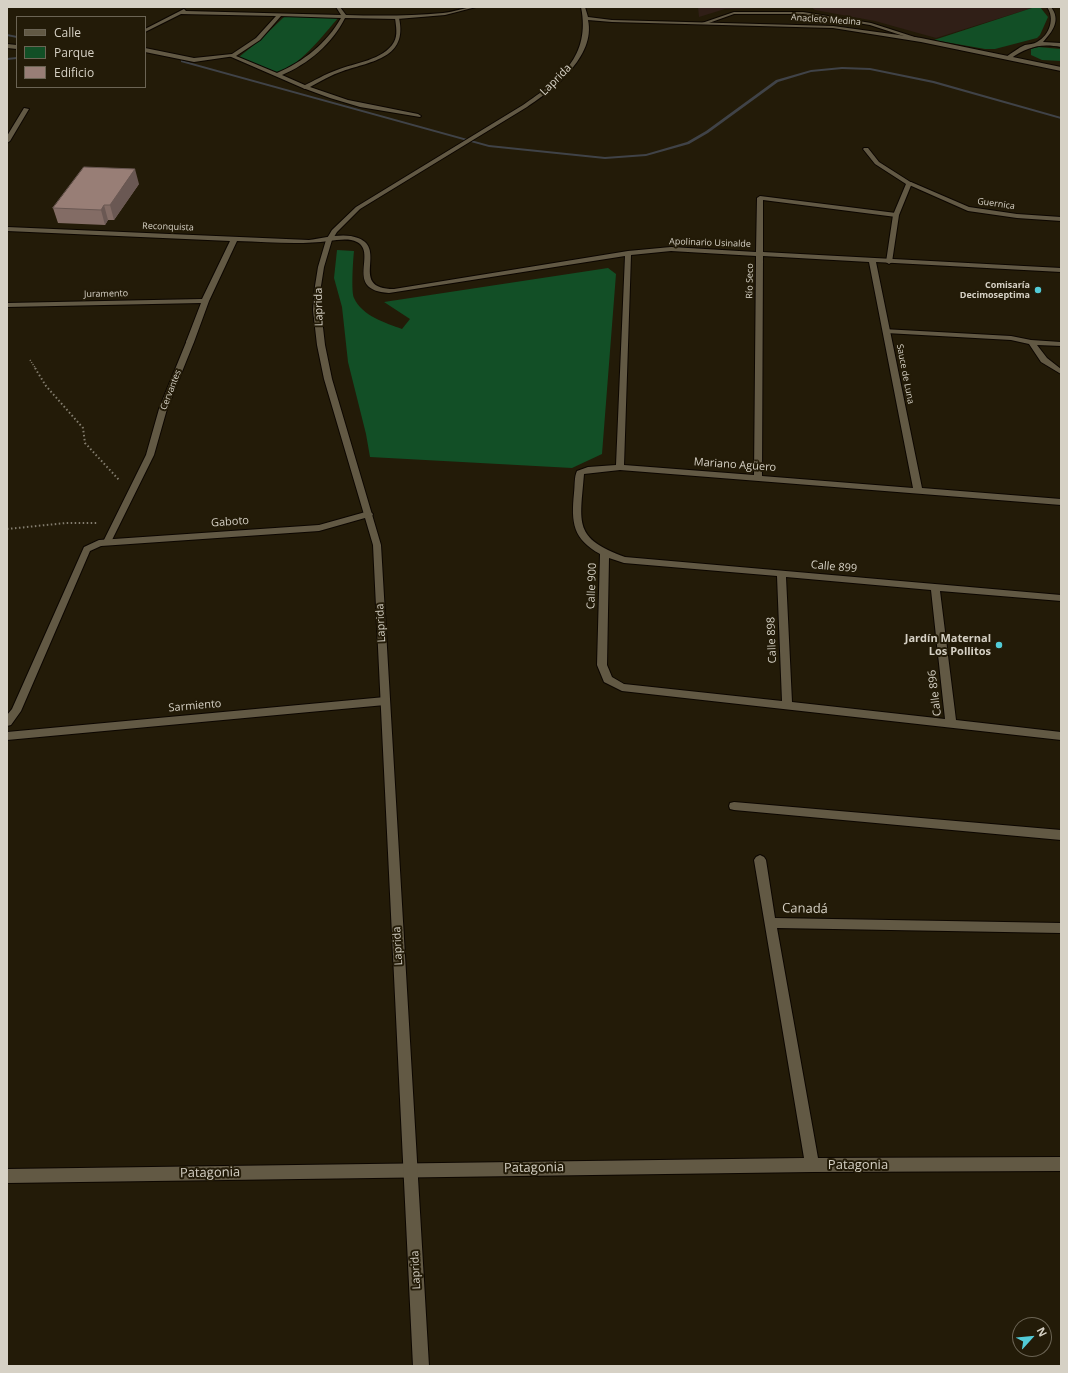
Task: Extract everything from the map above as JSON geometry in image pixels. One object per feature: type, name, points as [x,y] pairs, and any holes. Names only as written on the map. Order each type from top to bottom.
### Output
[{"type":"street","points":[[146,30],[187,7]]},
{"type":"street","points":[[338,7],[344,16]]},
{"type":"street","points":[[179,12],[397,18],[445,14],[474,7]]},
{"type":"street","name":"Laprida","points":[[421,1366],[377,545],[328,379],[321,345],[317,310],[318,286],[321,267],[329,240],[334,231],[358,208],[536,99],[562,78],[577,58],[582,47],[586,32],[586,18],[583,7]]},
{"type":"street","points":[[1039,43],[1046,36],[1055,21],[1054,14],[1049,7]]},
{"type":"street","points":[[704,23],[728,14],[741,12],[803,13],[871,24],[921,40]]},
{"type":"street","points":[[146,50],[194,60],[232,56],[258,39],[280,15]]},
{"type":"street","points":[[278,75],[293,69],[320,47],[344,16]]},
{"type":"street","points":[[305,87],[332,73],[376,58],[391,50],[397,42],[399,32],[397,18]]},
{"type":"street","name":"Anacleto Medina","points":[[586,18],[612,21],[812,26],[921,40],[1061,69]]},
{"type":"street","points":[[1008,58],[1026,46],[1039,43],[1061,45]]},
{"type":"street","points":[[232,56],[336,99],[356,105],[418,116]]},
{"type":"street","points":[[7,141],[26,109]]},
{"type":"street","points":[[7,127],[16,127]]},
{"type":"street","name":"Guernica","points":[[866,149],[877,163],[909,183],[968,209],[1017,216],[1061,219]]},
{"type":"street","points":[[889,262],[896,215],[909,183]]},
{"type":"street","name":"Río Seco","points":[[758,477],[761,254],[760,198],[896,215]]},
{"type":"street","name":"Reconquista","points":[[7,229],[309,242],[329,240]]},
{"type":"street","name":"Cervantes","points":[[107,542],[150,455],[163,409],[205,301],[235,238]]},
{"type":"street","name":"Apolinario Usinalde","points":[[329,240],[356,239],[363,243],[368,252],[366,279],[372,287],[388,291],[628,253],[671,249],[889,262],[1061,270]]},
{"type":"street","points":[[620,468],[628,253]]},
{"type":"street","name":"Sauce de Luna","points":[[872,261],[918,490]]},
{"type":"street","name":"Juramento","points":[[7,305],[205,301]]},
{"type":"street","points":[[886,331],[1011,338],[1031,342],[1061,344]]},
{"type":"street","points":[[1031,342],[1044,360],[1061,372]]},
{"type":"street","name":"Mariano Agüero","points":[[620,468],[758,477],[1061,502]]},
{"type":"street","name":"Calle 900","points":[[620,468],[588,470],[580,473],[578,520],[581,533],[590,545],[605,553],[602,665],[608,679],[622,687],[787,706]]},
{"type":"street","name":"Gaboto","points":[[7,722],[16,711],[84,554],[92,545],[107,542],[319,528],[369,514]]},
{"type":"street","name":"Calle 899","points":[[605,553],[624,560],[1061,598]]},
{"type":"street","name":"Calle 898","points":[[781,574],[787,706]]},
{"type":"street","name":"Calle 896","points":[[935,588],[951,724]]},
{"type":"street","name":"Sarmiento","points":[[7,736],[385,701]]},
{"type":"street","points":[[787,706],[1061,736]]},
{"type":"street","points":[[734,806],[1061,834]]},
{"type":"street","points":[[760,860],[770,923]]},
{"type":"street","name":"Canadá","points":[[812,1165],[770,923],[1061,928]]},
{"type":"street","name":"Patagonia","points":[[7,1176],[410,1169],[1061,1164]]},
{"type":"path","points":[[30,360],[46,386],[83,428],[85,443],[131,494]]},
{"type":"path","points":[[7,529],[66,523],[117,524]]},
{"type":"shaded area","points":[[698,7],[764,8],[725,9],[699,17]]},
{"type":"shaded area","points":[[811,7],[1035,7],[936,38],[875,21],[815,10]]},
{"type":"green space","points":[[1035,7],[1040,7],[1048,17],[1040,35],[1037,38],[995,49],[985,49],[934,40]]},
{"type":"green space","points":[[284,17],[338,18],[301,59],[284,70],[276,72],[239,57],[260,40]]},
{"type":"green space","points":[[1038,47],[1061,49],[1061,61],[1042,60],[1031,55],[1031,49]]},
{"type":"green space","points":[[337,250],[354,251],[353,295],[358,304],[363,310],[375,318],[402,329],[410,319],[384,302],[608,268],[616,274],[602,454],[572,468],[370,457],[366,434],[348,362],[342,307],[334,278]]},
{"type":"building","points":[[84,167],[135,169],[110,205],[104,205],[101,210],[53,208]]},
{"type":"waterway","points":[[7,35],[16,37]]},
{"type":"waterway","points":[[7,59],[16,58]]},
{"type":"waterway","points":[[182,61],[489,146],[605,158],[646,155],[688,143],[707,132],[777,81],[811,71],[842,68],[870,69],[934,82],[1061,118]]},
{"type":"place","name":"Comisaría Decimoseptima","points":[[1038,290]]},
{"type":"place","name":"Jardín Maternal Los Pollitos","points":[[999,645]]}]
